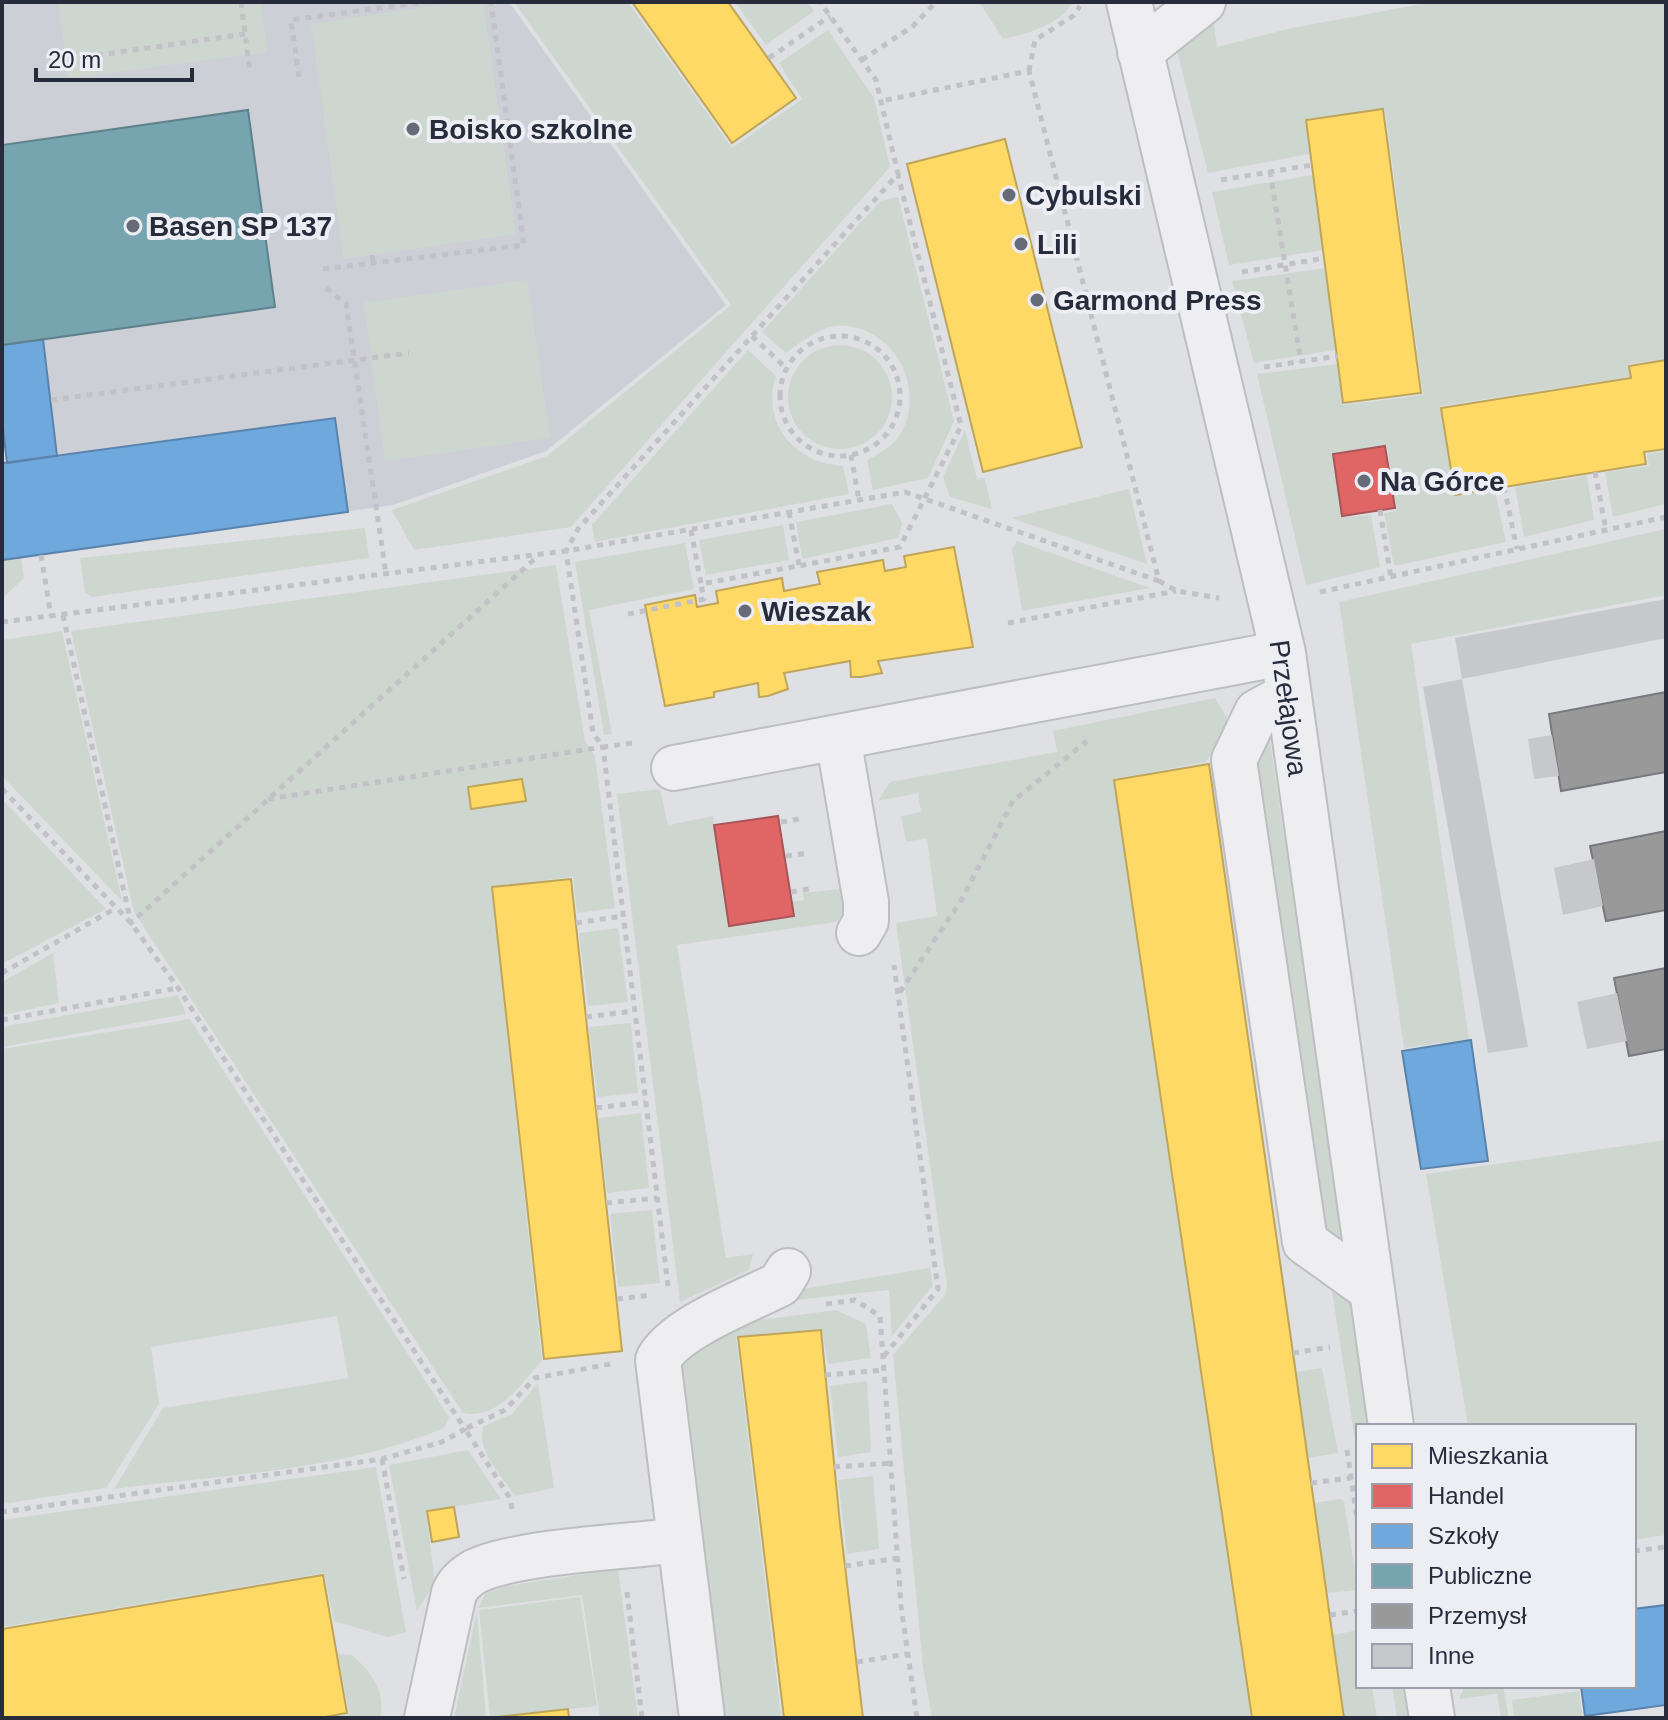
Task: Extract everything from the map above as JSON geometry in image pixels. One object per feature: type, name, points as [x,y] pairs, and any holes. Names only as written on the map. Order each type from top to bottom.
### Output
[{"type":"street","name":"Przełajowa","points":[[1129,2],[1271,597],[1285,674],[1391,1424]]},
{"type":"street","points":[[1140,52],[1203,2]]},
{"type":"street","points":[[674,768],[838,737],[1285,674]]},
{"type":"street","points":[[1285,674],[1257,712],[1234,760],[1305,1242],[1372,1290]]},
{"type":"street","points":[[838,737],[862,917]]},
{"type":"street","points":[[702,1718],[658,1360],[672,1343],[780,1284],[788,1271]]},
{"type":"street","points":[[427,1718],[457,1585],[476,1571],[524,1559],[680,1540]]},
{"type":"street","points":[[1427,1688],[1432,1718]]},
{"type":"path","points":[[241,2],[250,72]]},
{"type":"path","points":[[299,77],[291,20],[424,2]]},
{"type":"path","points":[[323,269],[524,245],[491,2]]},
{"type":"path","points":[[701,584],[900,547],[961,426],[876,80],[820,2]]},
{"type":"path","points":[[862,60],[913,26],[936,2]]},
{"type":"path","points":[[1083,2],[1073,16],[1035,40],[1029,71],[1159,581]]},
{"type":"path","points":[[769,58],[830,16]]},
{"type":"path","points":[[85,57],[245,34]]},
{"type":"path","points":[[881,101],[1029,71]]},
{"type":"path","points":[[1217,181],[1312,165]]},
{"type":"path","points":[[1270,171],[1301,362]]},
{"type":"path","points":[[672,1343],[603,747],[593,733],[566,551],[578,529],[898,174]]},
{"type":"path","points":[[372,255],[373,263]]},
{"type":"path","points":[[1241,272],[1325,258]]},
{"type":"path","points":[[326,288],[346,304],[386,574]]},
{"type":"path","points":[[752,336],[787,369]]},
{"type":"path","points":[[829,337],[863,341],[884,355],[900,386],[899,407],[884,437],[871,448],[851,455],[818,452],[796,437],[782,413],[780,388],[787,369],[803,350],[829,337]]},
{"type":"path","points":[[51,400],[409,353]]},
{"type":"path","points":[[1261,368],[1338,356]]},
{"type":"path","points":[[851,455],[859,500]]},
{"type":"path","points":[[1595,472],[1606,530]]},
{"type":"path","points":[[1504,487],[1517,549]]},
{"type":"path","points":[[2,622],[540,555],[905,492],[1159,581],[1177,591]]},
{"type":"path","points":[[1380,510],[1391,578]]},
{"type":"path","points":[[789,512],[799,565]]},
{"type":"path","points":[[1317,593],[1666,517]]},
{"type":"path","points":[[628,614],[704,599],[691,530]]},
{"type":"path","points":[[41,555],[51,616]]},
{"type":"path","points":[[131,923],[540,555]]},
{"type":"path","points":[[1008,623],[1177,591],[1223,598],[1271,597]]},
{"type":"path","points":[[63,615],[131,923]]},
{"type":"path","points":[[899,993],[962,899],[1013,801],[1094,736]]},
{"type":"path","points":[[268,799],[640,742]]},
{"type":"path","points":[[2,789],[131,923],[178,988],[510,1498]]},
{"type":"path","points":[[2,973],[116,908]]},
{"type":"path","points":[[576,923],[623,916]]},
{"type":"path","points":[[862,917],[887,922],[938,1289],[884,1356]]},
{"type":"path","points":[[2,1020],[178,988]]},
{"type":"path","points":[[586,1017],[634,1011]]},
{"type":"path","points":[[596,1108],[645,1102]]},
{"type":"path","points":[[606,1203],[657,1198]]},
{"type":"path","points":[[617,1299],[668,1293]]},
{"type":"path","points":[[814,1305],[855,1300],[880,1316],[907,1654],[917,1718]]},
{"type":"path","points":[[1293,1353],[1331,1347]]},
{"type":"path","points":[[2,1512],[382,1459],[442,1442],[505,1410],[535,1378],[612,1364]]},
{"type":"path","points":[[825,1375],[885,1370]]},
{"type":"path","points":[[382,1459],[405,1581]]},
{"type":"path","points":[[834,1467],[892,1463]]},
{"type":"path","points":[[1311,1483],[1351,1478]]},
{"type":"path","points":[[1636,1551],[1666,1547]]},
{"type":"path","points":[[622,1548],[642,1718]]},
{"type":"path","points":[[845,1566],[900,1558]]},
{"type":"path","points":[[1330,1615],[1356,1611]]},
{"type":"path","points":[[857,1662],[907,1654]]},
{"type":"shaded area","points":[[2,2],[509,2],[726,305],[546,451],[393,505],[2,560],[2,463],[7,462],[2,420]]},
{"type":"shaded area","points":[[58,2],[261,2],[267,52],[69,78]]},
{"type":"shaded area","name":"Boisko szkolne","points":[[459,2],[483,2],[516,234],[344,259],[311,24]]},
{"type":"shaded area","points":[[514,2],[628,2],[732,148],[802,99],[779,63],[828,30],[874,98],[890,167],[571,527],[414,550],[392,510],[547,456],[731,305]]},
{"type":"shaded area","points":[[735,2],[808,2],[814,11],[766,45]]},
{"type":"shaded area","points":[[979,2],[1073,2],[1051,22],[1003,39]]},
{"type":"shaded area","points":[[1432,2],[1666,2],[1666,359],[1628,364],[1630,377],[1440,406],[1454,496],[1495,490],[1506,542],[1394,566],[1384,513],[1396,511],[1387,445],[1332,453],[1342,517],[1371,515],[1380,567],[1306,585],[1257,374],[1337,364],[1343,405],[1423,395],[1385,109],[1305,119],[1309,154],[1208,173],[1176,47],[1212,11],[1217,47],[1292,28]]},
{"type":"shaded area","points":[[1312,175],[1323,250],[1229,265],[1212,192]]},
{"type":"shaded area","points":[[898,197],[954,421],[928,478],[873,490],[867,460],[897,439],[909,410],[907,380],[893,352],[870,333],[848,326],[834,326],[821,331],[786,353],[762,332],[880,201]]},
{"type":"shaded area","points":[[1325,268],[1335,350],[1254,363],[1232,281]]},
{"type":"shaded area","points":[[527,280],[550,438],[385,461],[364,303]]},
{"type":"shaded area","points":[[840,345],[860,349],[877,360],[888,377],[892,397],[888,417],[877,434],[860,445],[840,449],[820,445],[803,434],[792,417],[788,397],[792,377],[803,360],[820,349]]},
{"type":"shaded area","points":[[748,350],[776,376],[772,393],[773,410],[786,438],[810,458],[843,466],[849,494],[595,542],[592,525]]},
{"type":"shaded area","points":[[965,430],[977,479],[985,478],[992,509],[950,497],[943,477]]},
{"type":"shaded area","points":[[1666,451],[1666,504],[1613,517],[1605,472],[1649,466],[1647,454]]},
{"type":"shaded area","points":[[1587,476],[1594,520],[1524,537],[1515,487]]},
{"type":"shaded area","points":[[1129,489],[1147,564],[1011,518]]},
{"type":"shaded area","points":[[892,504],[902,523],[898,538],[802,559],[796,522]]},
{"type":"shaded area","points":[[783,525],[789,560],[706,575],[699,540]]},
{"type":"shaded area","points":[[365,528],[369,558],[92,597],[85,593],[80,558]]},
{"type":"shaded area","points":[[1666,529],[1666,595],[1411,644],[1469,1039],[1404,1048],[1339,602]]},
{"type":"shaded area","points":[[1017,541],[1150,588],[1022,611],[1012,549]]},
{"type":"shaded area","points":[[685,543],[694,589],[589,610],[612,734],[604,735],[575,562]]},
{"type":"shaded area","points":[[21,557],[24,578],[2,599],[2,560]]},
{"type":"shaded area","points":[[556,565],[585,741],[595,756],[615,908],[577,913],[573,877],[491,886],[542,1361],[498,1406],[476,1414],[463,1413],[134,912],[71,631]]},
{"type":"shaded area","points":[[62,631],[122,901],[2,776],[2,640]]},
{"type":"shaded area","points":[[1215,698],[1229,721],[1206,762],[1113,779],[1251,1718],[932,1718],[923,1667],[893,1355],[945,1295],[947,1286],[896,923],[937,916],[927,838],[906,842],[901,816],[921,812],[918,793],[878,801],[890,782],[1057,752],[1053,731]]},
{"type":"shaded area","points":[[1269,735],[1347,1256],[1329,1247],[1253,765]]},
{"type":"shaded area","points":[[660,789],[668,825],[713,816],[729,926],[794,916],[792,902],[804,900],[803,893],[849,888],[853,902],[836,922],[677,945],[726,1258],[753,1254],[749,1270],[680,1302],[617,794]]},
{"type":"shaded area","points":[[2,799],[106,909],[2,964]]},
{"type":"shaded area","points":[[618,928],[628,1002],[588,1006],[579,933]]},
{"type":"shaded area","points":[[53,953],[59,1003],[2,1015],[2,982]]},
{"type":"shaded area","points":[[178,995],[186,1014],[2,1047],[2,1027]]},
{"type":"shaded area","points":[[190,1019],[449,1417],[444,1428],[365,1454],[324,1463],[114,1489],[163,1408],[348,1378],[337,1316],[151,1347],[159,1404],[106,1488],[2,1504],[2,1049]]},
{"type":"shaded area","points":[[631,1023],[638,1093],[597,1097],[589,1027]]},
{"type":"shaded area","points":[[641,1113],[649,1188],[607,1193],[598,1118]]},
{"type":"shaded area","points":[[1666,1140],[1666,1535],[1636,1540],[1636,1424],[1468,1424],[1426,1174]]},
{"type":"shaded area","points":[[652,1210],[660,1283],[618,1287],[610,1214]]},
{"type":"shaded area","points":[[930,1268],[933,1285],[892,1336],[889,1290],[777,1302],[808,1288]]},
{"type":"shaded area","points":[[1332,1291],[1351,1302],[1369,1424],[1356,1424],[1356,1447]]},
{"type":"shaded area","points":[[836,1310],[866,1324],[871,1358],[828,1364],[822,1329],[736,1336],[781,1716],[719,1718],[677,1361],[744,1322]]},
{"type":"shaded area","points":[[1322,1368],[1338,1453],[1307,1458],[1295,1372]]},
{"type":"shaded area","points":[[867,1381],[871,1452],[838,1457],[830,1386]]},
{"type":"shaded area","points":[[538,1383],[554,1488],[515,1496],[486,1453],[482,1435],[484,1426],[512,1414]]},
{"type":"shaded area","points":[[468,1450],[501,1499],[426,1511],[435,1583],[417,1611],[389,1465]]},
{"type":"shaded area","points":[[376,1467],[406,1632],[388,1637],[334,1621],[324,1573],[2,1627],[2,1520]]},
{"type":"shaded area","points":[[873,1476],[879,1549],[847,1554],[838,1480]]},
{"type":"shaded area","points":[[1344,1501],[1356,1590],[1326,1593],[1314,1503]]},
{"type":"shaded area","points":[[618,1569],[638,1718],[600,1718],[582,1595],[478,1608],[486,1593],[506,1586]]},
{"type":"shaded area","points":[[580,1597],[597,1706],[490,1717],[479,1610]]},
{"type":"shaded area","points":[[477,1611],[486,1718],[454,1718]]},
{"type":"shaded area","points":[[1356,1630],[1356,1688],[1372,1688],[1377,1718],[1344,1718],[1333,1635]]},
{"type":"shaded area","points":[[338,1654],[352,1655],[376,1683],[381,1699],[380,1718],[333,1718],[349,1714]]},
{"type":"shaded area","points":[[1392,1688],[1407,1688],[1411,1718],[1397,1718]]},
{"type":"shaded area","points":[[1464,1688],[1503,1688],[1509,1718],[1501,1718],[1497,1694],[1459,1699]]},
{"type":"shaded area","points":[[1579,1691],[1583,1718],[1514,1718],[1512,1700]]},
{"type":"building: Mieszkania","points":[[632,2],[728,2],[796,98],[732,143]]},
{"type":"building: Mieszkania","points":[[1383,109],[1421,393],[1343,403],[1306,120]]},
{"type":"building: Mieszkania","points":[[1005,139],[1082,447],[983,472],[907,164]]},
{"type":"building: Mieszkania","points":[[1666,360],[1666,449],[1644,452],[1646,464],[1455,495],[1441,408],[1631,378],[1629,366]]},
{"type":"building: Mieszkania","points":[[954,547],[973,647],[878,661],[882,673],[861,677],[851,677],[850,661],[784,673],[788,689],[768,696],[759,697],[758,683],[714,692],[714,697],[665,706],[645,605],[695,595],[697,607],[718,603],[716,591],[782,578],[784,591],[820,584],[817,572],[883,560],[885,571],[906,567],[904,556]]},
{"type":"building: Mieszkania","points":[[1209,764],[1344,1718],[1252,1718],[1114,780]]},
{"type":"building: Mieszkania","points":[[522,779],[526,801],[471,809],[468,787]]},
{"type":"building: Mieszkania","points":[[571,879],[622,1351],[544,1359],[492,887]]},
{"type":"building: Mieszkania","points":[[821,1330],[863,1718],[784,1718],[738,1337]]},
{"type":"building: Mieszkania","points":[[454,1507],[459,1537],[432,1542],[427,1511]]},
{"type":"building: Mieszkania","points":[[323,1575],[347,1713],[320,1718],[2,1718],[2,1629]]},
{"type":"building: Mieszkania","points":[[568,1709],[569,1718],[489,1718]]},
{"type":"building: Handel","name":"Na Górce","points":[[1385,446],[1395,508],[1342,516],[1333,454]]},
{"type":"building: Handel","points":[[778,816],[794,916],[729,926],[714,825]]},
{"type":"building: Szkoły","points":[[43,339],[57,456],[7,463],[2,420],[2,345]]},
{"type":"building: Szkoły","points":[[335,418],[348,512],[2,560],[2,463]]},
{"type":"building: Szkoły","points":[[1471,1040],[1488,1161],[1421,1169],[1402,1051]]},
{"type":"building: Szkoły","points":[[1666,1605],[1666,1705],[1585,1716],[1581,1688],[1636,1688],[1636,1609]]},
{"type":"building: Publiczne","name":"Basen SP 137","points":[[248,110],[275,307],[2,345],[2,145]]},
{"type":"building: Przemysł","points":[[1666,692],[1666,772],[1561,791],[1549,714]]},
{"type":"building: Przemysł","points":[[1666,831],[1666,910],[1606,921],[1590,846]]},
{"type":"building: Przemysł","points":[[1666,968],[1666,1049],[1629,1056],[1614,978]]},
{"type":"building: Inne","points":[[1666,599],[1666,638],[1462,679],[1455,638]]},
{"type":"building: Inne","points":[[1462,679],[1528,1047],[1488,1053],[1423,687]]},
{"type":"building: Inne","points":[[1552,735],[1559,776],[1534,779],[1528,739]]},
{"type":"building: Inne","points":[[1594,859],[1603,906],[1563,915],[1554,868]]},
{"type":"building: Inne","points":[[1617,993],[1627,1041],[1587,1049],[1577,1002]]},
{"type":"place","name":"Boisko szkolne","points":[[413,129]]},
{"type":"place","name":"Cybulski","points":[[1009,195]]},
{"type":"place","name":"Basen SP 137","points":[[133,226]]},
{"type":"place","name":"Lili","points":[[1021,244]]},
{"type":"place","name":"Garmond Press","points":[[1037,300]]},
{"type":"place","name":"Na Górce","points":[[1364,481]]},
{"type":"place","name":"Wieszak","points":[[745,611]]}]
